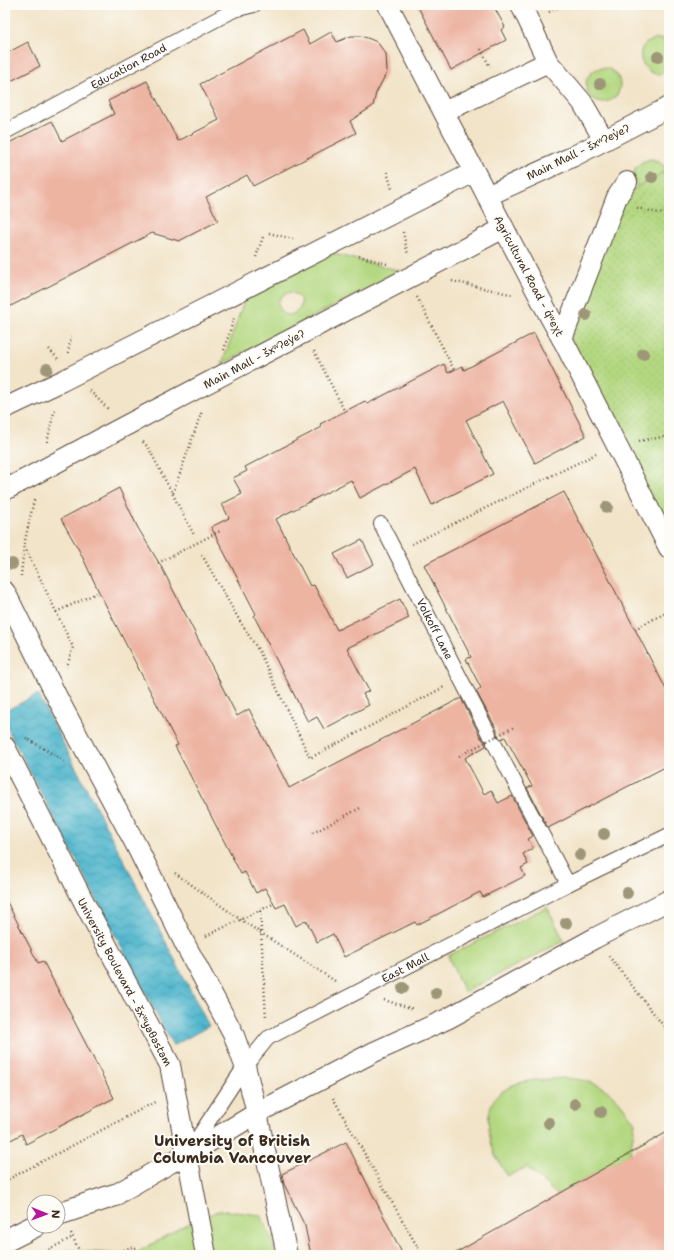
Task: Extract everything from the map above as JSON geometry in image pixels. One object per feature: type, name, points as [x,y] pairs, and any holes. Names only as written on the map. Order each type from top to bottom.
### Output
[{"type":"street","name":"Agricultural Road - q̓ʷeχt","points":[[388,5],[669,548]]},
{"type":"street","points":[[521,5],[548,62],[582,102],[604,140]]},
{"type":"street","points":[[444,112],[548,62]]},
{"type":"street","name":"Main Mall - šxʷʔey̓eʔ","points":[[487,196],[572,157],[669,107]]},
{"type":"street","points":[[5,408],[62,381],[474,172]]},
{"type":"street","points":[[562,340],[617,197],[627,182]]},
{"type":"street","name":"Main Mall - šxʷʔey̓eʔ","points":[[5,490],[504,228]]},
{"type":"street","points":[[5,592],[58,699],[136,845],[186,946],[233,1033],[245,1066],[257,1113],[287,1255]]},
{"type":"street","name":"University Boulevard - šxʷyəθəstəm","points":[[5,746],[82,899],[170,1064],[206,1255]]},
{"type":"street","points":[[66,1211],[115,1195],[170,1163],[187,1155],[257,1113],[322,1078],[374,1052],[447,1019],[595,938],[669,900]]},
{"type":"street","points":[[5,1242],[26,1231]]},
{"type":"lane","name":"Education Road","points":[[5,132],[234,10],[254,5]]},
{"type":"lane","name":"Volkoff Lane","points":[[381,524],[568,884]]},
{"type":"lane","name":"East Mall","points":[[187,1155],[245,1066],[268,1038],[568,884],[669,835]]},
{"type":"path","points":[[632,206],[663,214],[669,211]]},
{"type":"path","points":[[408,279],[454,370]]},
{"type":"path","points":[[304,333],[345,412]]},
{"type":"path","points":[[395,552],[616,445],[669,436]]},
{"type":"path","points":[[40,472],[24,545],[73,647],[58,699]]},
{"type":"path","points":[[187,521],[194,535]]},
{"type":"path","points":[[158,563],[220,531]]},
{"type":"path","points":[[202,555],[259,651],[310,758],[460,678]]},
{"type":"path","points":[[56,612],[99,592]]},
{"type":"path","points":[[635,629],[669,611]]},
{"type":"path","points":[[459,756],[514,727]]},
{"type":"path","points":[[25,738],[71,765]]},
{"type":"path","points":[[362,807],[313,833],[362,807]]},
{"type":"path","points":[[173,871],[241,920],[344,987],[447,1019]]},
{"type":"path","points":[[186,946],[274,904]]},
{"type":"path","points":[[260,911],[260,932],[268,1038]]},
{"type":"path","points":[[595,938],[669,1033]]},
{"type":"path","points":[[322,1078],[422,1255]]},
{"type":"path","points":[[5,1181],[176,1092]]},
{"type":"path","points":[[38,1255],[73,1237]]},
{"type":"path","points":[[113,1255],[131,1247],[149,1255]]},
{"type":"green space","points":[[658,39],[669,43],[669,69],[661,74],[654,73],[647,69],[642,63],[641,56],[642,48],[648,42]]},
{"type":"green space","points":[[600,68],[606,68],[610,69],[617,75],[620,85],[619,92],[613,99],[606,102],[600,102],[596,101],[589,95],[586,88],[586,82],[587,78],[593,71]]},
{"type":"green space","points":[[652,159],[663,165],[668,176],[640,191],[635,180],[635,170],[641,163]]},
{"type":"green space","points":[[669,169],[669,536],[568,339],[618,207],[633,189]]},
{"type":"green space","points":[[330,253],[401,271],[222,364],[245,298]],"holes":[[[291,292],[298,296],[301,302],[297,311],[293,314],[287,315],[283,313],[278,304],[281,297]]]},
{"type":"green space","points":[[547,907],[564,941],[464,992],[448,956]]},
{"type":"green space","points":[[562,1078],[587,1081],[603,1088],[620,1103],[635,1123],[630,1154],[557,1195],[527,1167],[508,1176],[493,1150],[489,1115],[495,1098],[501,1092],[513,1085],[531,1081]]},
{"type":"green space","points":[[220,1210],[260,1215],[272,1238],[275,1255],[133,1255],[181,1227]]},
{"type":"green space","points":[[68,1250],[133,1255],[57,1255]]},
{"type":"water","points":[[38,694],[209,1026],[173,1046],[5,724],[5,711]]},
{"type":"building","points":[[417,5],[493,5],[505,27],[501,30],[506,40],[451,70]]},
{"type":"building","points":[[303,30],[310,44],[331,32],[337,42],[351,36],[361,36],[370,39],[377,42],[386,54],[387,72],[376,93],[373,106],[350,121],[356,133],[253,186],[247,175],[206,197],[218,221],[179,241],[152,233],[5,309],[5,145],[52,121],[62,141],[114,114],[108,101],[147,81],[178,141],[219,120],[200,84]]},
{"type":"building","points":[[28,42],[40,66],[5,84],[5,54]]},
{"type":"building","points":[[534,333],[586,436],[535,463],[503,401],[466,420],[493,474],[432,505],[415,469],[360,498],[351,480],[276,519],[310,586],[314,585],[337,630],[400,599],[409,618],[347,648],[369,691],[363,694],[369,705],[324,729],[317,717],[308,722],[254,616],[256,614],[211,527],[229,518],[222,504],[242,494],[233,478],[247,471],[245,467],[322,427],[320,424],[365,401],[367,404],[444,364],[448,373],[462,366],[464,370]]},
{"type":"building","points":[[119,488],[138,528],[162,568],[237,716],[249,709],[289,788],[461,698],[481,738],[486,742],[486,746],[465,758],[484,794],[491,790],[498,803],[512,796],[533,836],[528,839],[533,848],[523,854],[528,864],[521,868],[525,876],[483,897],[480,892],[417,925],[415,922],[344,957],[333,934],[317,942],[306,920],[296,926],[285,904],[276,908],[265,888],[256,893],[245,872],[241,874],[175,746],[178,745],[80,552],[61,519]]},
{"type":"building","points":[[564,492],[669,695],[669,765],[548,828],[527,788],[532,786],[505,737],[501,739],[497,735],[497,730],[476,691],[481,688],[466,659],[471,657],[424,565]]},
{"type":"building","points":[[362,540],[374,564],[347,578],[334,554]]},
{"type":"building","points":[[5,898],[38,963],[43,961],[114,1098],[26,1144],[22,1134],[5,1143]]},
{"type":"building","points":[[669,1131],[669,1255],[452,1255]]},
{"type":"building","points":[[346,1142],[403,1255],[311,1255],[305,1226],[284,1184],[282,1174]]},
{"type":"district","name":"University of British Columbia Vancouver","points":[[232,1150]]}]
